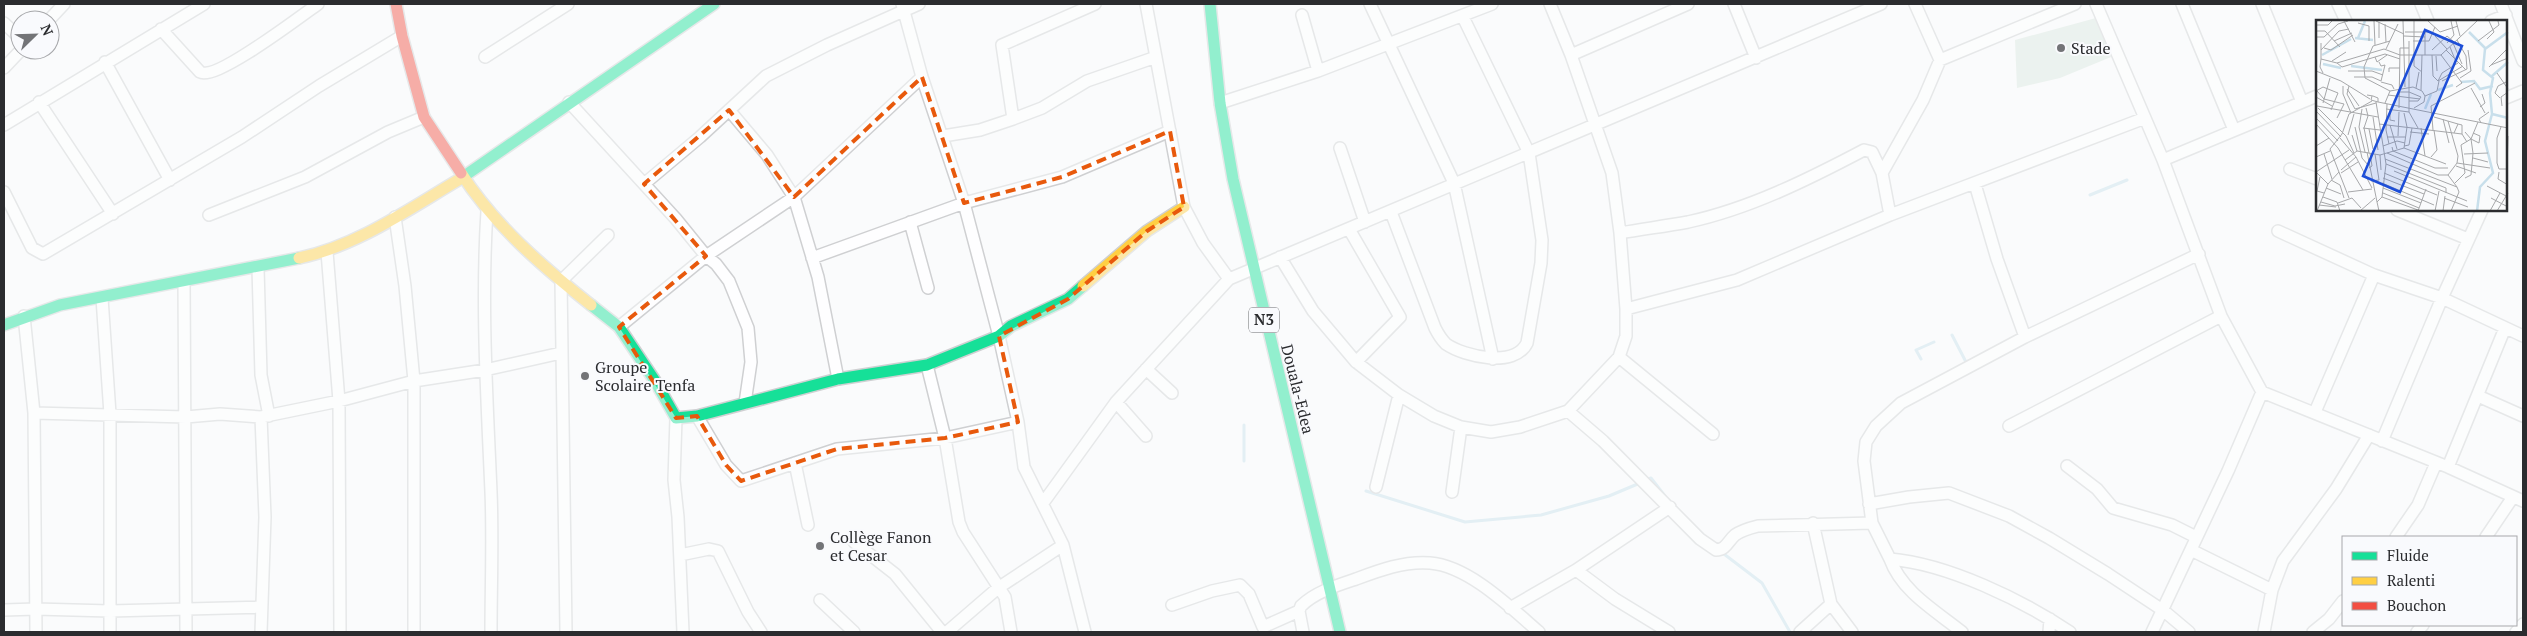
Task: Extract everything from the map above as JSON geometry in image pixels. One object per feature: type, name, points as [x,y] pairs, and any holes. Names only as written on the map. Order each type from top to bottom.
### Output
[{"type":"main road","points":[[396,4],[402,36],[424,117],[463,177],[486,211],[561,281],[619,327],[656,381],[676,418],[697,416],[838,379],[927,365],[999,336],[1018,322],[1068,299],[1147,231],[1184,207]]},
{"type":"main road","points":[[4,325],[24,316],[60,306],[258,268],[327,252],[395,217],[463,177],[569,102],[714,4]]},
{"type":"main road","name":"Douala-Edea","points":[[1210,4],[1220,103],[1233,179],[1252,268],[1340,632]]},
{"type":"street","points":[[161,29],[200,72],[209,74],[247,54],[318,4]]},
{"type":"street","points":[[485,57],[568,4]]},
{"type":"street","points":[[644,184],[766,76],[903,7],[919,4]]},
{"type":"street","points":[[1013,120],[1002,45],[1095,4]]},
{"type":"street","points":[[1146,4],[1184,207],[1203,243],[1229,279]]},
{"type":"street","points":[[1370,4],[1454,183],[1493,359]]},
{"type":"street","points":[[1220,103],[1318,72],[1463,17],[1492,4]]},
{"type":"street","points":[[1280,257],[1313,312],[1356,362],[1399,395],[1434,416],[1461,426],[1491,432],[1520,427],[1568,411],[1619,357],[1626,336],[1626,309],[1620,233],[1612,173],[1571,55],[1550,4]]},
{"type":"street","points":[[1571,55],[1688,4]]},
{"type":"street","points":[[1734,4],[1756,58]]},
{"type":"street","points":[[1043,503],[1116,402],[1229,279],[1391,212],[1594,123],[1756,58],[1880,4]]},
{"type":"street","points":[[1915,4],[1940,60]]},
{"type":"street","points":[[1882,173],[1923,100],[1940,60],[2075,4]]},
{"type":"street","points":[[2096,4],[2163,160],[2221,316],[2262,392],[2448,467],[2518,499],[2487,536]]},
{"type":"street","points":[[2182,4],[2234,130]]},
{"type":"street","points":[[2262,4],[2302,102]]},
{"type":"street","points":[[2338,4],[2346,20]]},
{"type":"street","points":[[2421,4],[2428,20]]},
{"type":"street","points":[[4,125],[198,5]]},
{"type":"street","points":[[903,7],[922,77],[964,203],[999,336],[1018,422],[1024,467],[1062,545],[1085,632]]},
{"type":"street","points":[[2492,20],[2504,9],[2523,60]]},
{"type":"street","points":[[1302,15],[1318,72]]},
{"type":"street","points":[[1391,212],[1435,328],[1441,339],[1448,345],[1473,356],[1493,359],[1515,354],[1524,349],[1527,343],[1541,263],[1542,240],[1529,153],[1463,17]]},
{"type":"street","points":[[4,192],[32,248],[43,254],[170,180],[402,36]]},
{"type":"street","points":[[943,136],[980,130],[1013,120],[1042,108],[1087,81],[1156,57]]},
{"type":"street","points":[[105,62],[170,180]]},
{"type":"street","points":[[619,327],[706,256],[794,197],[922,77]]},
{"type":"street","points":[[2507,98],[2523,90]]},
{"type":"street","points":[[2163,160],[2316,96]]},
{"type":"street","points":[[39,102],[113,214]]},
{"type":"street","points":[[569,102],[644,184],[706,256],[716,264],[729,281],[746,320],[751,362],[745,403]]},
{"type":"street","points":[[729,110],[762,150],[794,197],[822,295],[838,379]]},
{"type":"street","points":[[209,215],[305,177],[388,132],[424,117]]},
{"type":"street","points":[[1626,309],[1737,280],[1890,215],[2145,118]]},
{"type":"street","points":[[812,258],[964,203],[1062,177],[1170,131]]},
{"type":"street","points":[[1340,148],[1365,222]]},
{"type":"street","points":[[1620,233],[1689,222],[1737,207],[1828,169],[1864,150],[1872,152],[1882,173],[1890,215]]},
{"type":"street","points":[[2290,169],[2316,179]]},
{"type":"street","points":[[1975,184],[2025,337]]},
{"type":"street","points":[[486,211],[484,259],[485,370],[491,494],[491,632]]},
{"type":"street","points":[[2399,211],[2468,239]]},
{"type":"street","points":[[2382,441],[2442,298],[2482,211]]},
{"type":"street","points":[[395,217],[405,286],[414,381],[414,632]]},
{"type":"street","points":[[910,222],[928,288]]},
{"type":"street","points":[[1349,229],[1400,317],[1356,362]]},
{"type":"street","points":[[2278,231],[2374,275],[2442,298],[2523,336]]},
{"type":"street","points":[[566,632],[560,353],[561,281],[608,235]]},
{"type":"street","points":[[327,252],[339,401],[340,632]]},
{"type":"street","points":[[1962,632],[1906,587],[1897,575],[1872,523],[1864,461],[1866,442],[1876,426],[1901,403],[2025,337],[2198,254]]},
{"type":"street","points":[[258,268],[261,375],[269,404],[265,417],[262,632]]},
{"type":"street","points":[[2315,412],[2374,275]]},
{"type":"street","points":[[184,281],[186,632]]},
{"type":"street","points":[[102,298],[110,414],[110,632]]},
{"type":"street","points":[[24,316],[34,414],[36,632]]},
{"type":"street","points":[[2010,426],[2221,316]]},
{"type":"street","points":[[2448,467],[2505,328]]},
{"type":"street","points":[[34,414],[186,417],[220,414],[265,417],[339,401],[414,381],[485,370],[560,353]]},
{"type":"street","points":[[1619,357],[1712,434]]},
{"type":"street","points":[[927,365],[945,438],[959,522],[963,532],[1005,597],[1012,632]]},
{"type":"street","points":[[1146,369],[1172,393]]},
{"type":"street","points":[[2152,632],[2164,611],[2262,392]]},
{"type":"street","points":[[1376,487],[1399,395]]},
{"type":"street","points":[[2478,396],[2523,416]]},
{"type":"street","points":[[1116,402],[1146,436]]},
{"type":"street","points":[[1568,411],[1603,441],[1700,539],[1716,550],[1723,548],[1734,536],[1745,529],[1813,523],[1872,523]]},
{"type":"street","points":[[697,416],[726,465],[741,481],[851,446],[945,438],[1018,422]]},
{"type":"street","points":[[676,418],[674,480],[680,555],[683,632]]},
{"type":"street","points":[[1452,492],[1461,426]]},
{"type":"street","points":[[2264,632],[2272,590],[2283,561],[2336,489],[2369,435]]},
{"type":"street","points":[[796,463],[808,525]]},
{"type":"street","points":[[2397,536],[2418,505],[2436,463]]},
{"type":"street","points":[[2067,466],[2097,490],[2113,508],[2172,525],[2196,537]]},
{"type":"street","points":[[1869,504],[1949,493],[2009,516],[2049,538],[2164,611],[2189,632]]},
{"type":"street","points":[[1510,608],[1576,570],[1670,507]]},
{"type":"street","points":[[1813,523],[1831,604],[1852,632]]},
{"type":"street","points":[[854,542],[895,574],[942,632]]},
{"type":"street","points":[[946,632],[998,588],[1062,545]]},
{"type":"street","points":[[680,555],[709,549],[718,551],[748,612],[761,632]]},
{"type":"street","points":[[2191,550],[2272,590]]},
{"type":"street","points":[[1890,559],[1906,560],[1938,568],[2012,598],[2070,632]]},
{"type":"street","points":[[1172,605],[1212,591],[1240,585],[1249,594],[1263,627],[1299,611],[1304,602],[1329,589],[1385,568],[1408,564],[1432,563],[1450,568],[1470,577],[1539,632]]},
{"type":"street","points":[[1576,570],[1614,599],[1669,632]]},
{"type":"street","points":[[820,600],[854,632]]},
{"type":"street","points":[[2314,632],[2329,619],[2342,602]]},
{"type":"street","points":[[1800,632],[1831,604]]},
{"type":"street","points":[[4,610],[36,608],[110,611],[261,607]]},
{"type":"street","points":[[1299,611],[1303,632]]},
{"type":"street","points":[[2048,632],[2050,619]]},
{"type":"street","points":[[2516,632],[2523,624]]},
{"type":"highlighted area","points":[[922,77],[964,203],[1062,177],[1170,131],[1184,207],[1147,231],[1068,299],[999,336],[1018,422],[945,438],[837,449],[741,481],[726,465],[697,416],[676,418],[619,327],[706,256],[644,184],[729,110],[794,197]]},
{"type":"shaded area","name":"Stade","points":[[2096,18],[2111,57],[2060,78],[2017,88],[2015,40]]},
{"type":"waterway","points":[[2090,195],[2127,180]]},
{"type":"waterway","points":[[1952,335],[1966,362],[1969,361]]},
{"type":"waterway","points":[[1921,359],[1916,350],[1934,342]]},
{"type":"waterway","points":[[1244,425],[1244,461]]},
{"type":"waterway","points":[[1646,480],[1651,478],[1665,496]]},
{"type":"waterway","points":[[1366,491],[1465,522],[1541,515],[1609,496],[1640,483]]},
{"type":"waterway","points":[[1720,551],[1762,583],[1790,632]]},
{"type":"traffic: fast","points":[[460,179],[714,4]]},
{"type":"traffic: fast","points":[[1210,4],[1220,103],[1233,179],[1340,632]]},
{"type":"traffic: fast","points":[[4,325],[60,305],[299,258]]},
{"type":"traffic: fast","points":[[591,305],[619,327],[655,381],[676,418],[697,416],[838,379],[927,365],[999,336],[1011,326],[1068,299],[1083,286]]},
{"type":"traffic: slow","points":[[461,173],[488,210],[504,228],[555,276],[591,305]]},
{"type":"traffic: slow","points":[[299,258],[341,245],[362,236],[460,179]]},
{"type":"traffic: slow","points":[[1083,286],[1147,231],[1184,207]]},
{"type":"traffic: jam","points":[[396,4],[402,36],[424,117],[461,173]]},
{"type":"place","name":"Stade","points":[[2061,48]]},
{"type":"place","name":"Groupe Scolaire Tenfa","points":[[585,376]]},
{"type":"place","name":"Collège Fanon et Cesar","points":[[820,546]]}]
